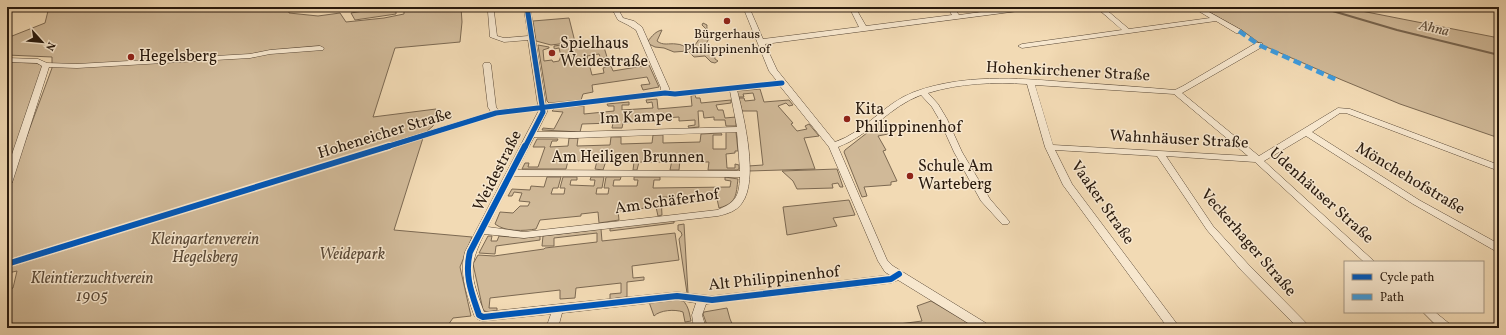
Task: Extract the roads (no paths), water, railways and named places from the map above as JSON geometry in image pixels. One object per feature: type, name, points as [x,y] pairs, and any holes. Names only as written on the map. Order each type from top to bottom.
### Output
[{"type":"street","points":[[7,12],[20,7]]},
{"type":"street","points":[[527,7],[543,107]]},
{"type":"street","points":[[614,7],[620,20],[631,23],[639,29],[665,88],[665,93]]},
{"type":"street","points":[[746,7],[773,71],[833,146],[882,261],[889,269],[986,328]]},
{"type":"street","points":[[852,7],[863,28]]},
{"type":"street","points":[[950,7],[957,17]]},
{"type":"street","points":[[760,42],[1034,7]]},
{"type":"street","points":[[1099,7],[1127,31]]},
{"type":"street","points":[[1195,7],[1239,31]]},
{"type":"street","points":[[491,12],[494,37],[504,40],[531,38]]},
{"type":"street","points":[[1022,46],[1218,19]]},
{"type":"street","points":[[1176,92],[1186,88],[1259,45]]},
{"type":"street","points":[[7,60],[38,61],[49,65],[77,66],[250,56],[270,52],[320,48]]},
{"type":"street","points":[[7,183],[49,65]]},
{"type":"street","points":[[487,65],[492,107],[496,113]]},
{"type":"street","name":"Hohenkirchener Straße","points":[[833,146],[852,139],[906,99],[923,92],[978,81],[1030,81],[1176,92]]},
{"type":"street","name":"Vaaker Straße","points":[[1030,81],[1049,147],[1068,185],[1174,328]]},
{"type":"street","name":"Hoheneicher Straße","points":[[7,264],[496,113],[665,93],[782,84]]},
{"type":"street","name":"Am Schäferhof","points":[[482,230],[524,235],[718,213],[733,207],[739,202],[742,194],[744,174],[740,116],[733,88]]},
{"type":"street","points":[[923,92],[936,106],[958,152],[986,200],[1005,222]]},
{"type":"street","name":"Udenhäuser Straße","points":[[1176,92],[1257,160],[1369,261]]},
{"type":"street","name":"Weidestraße","points":[[483,317],[479,315],[466,270],[466,262],[543,112],[543,107]]},
{"type":"street","name":"Wahnhäuser Straße","points":[[1049,147],[1257,160],[1264,158],[1338,110],[1347,111],[1499,168]]},
{"type":"street","name":"Im Kampe","points":[[531,134],[574,135],[741,129]]},
{"type":"street","name":"Mönchehofstraße","points":[[1306,132],[1416,202],[1499,249]]},
{"type":"street","name":"Veckerhager Straße","points":[[1160,154],[1188,198],[1211,229],[1255,278],[1305,328]]},
{"type":"street","name":"Am Heiligen Brunnen","points":[[511,173],[744,174]]},
{"type":"street","name":"Alt Philippinenhof","points":[[483,317],[677,296],[689,296],[702,301],[891,279],[899,274]]},
{"type":"street","points":[[700,328],[697,315],[702,301]]},
{"type":"street","points":[[552,328],[558,309]]},
{"type":"street","points":[[1429,313],[1446,328]]},
{"type":"waterway","name":"Ahna","points":[[1319,7],[1397,30],[1499,55]]},
{"type":"place","name":"Bürgerhaus Philippinenhof","points":[[727,21]]},
{"type":"place","name":"Spielhaus Weidestraße","points":[[552,53]]},
{"type":"place","name":"Hegelsberg","points":[[131,57]]},
{"type":"place","name":"Kita Philippinenhof","points":[[847,119]]},
{"type":"place","name":"Schule Am Warteberg","points":[[910,176]]},
{"type":"park label","name":"Kleingartenverein Hegelsberg","points":[[205,249]]},
{"type":"park label","name":"Weidepark","points":[[352,255]]},
{"type":"park label","name":"Kleintierzuchtverein 1905","points":[[92,288]]}]
